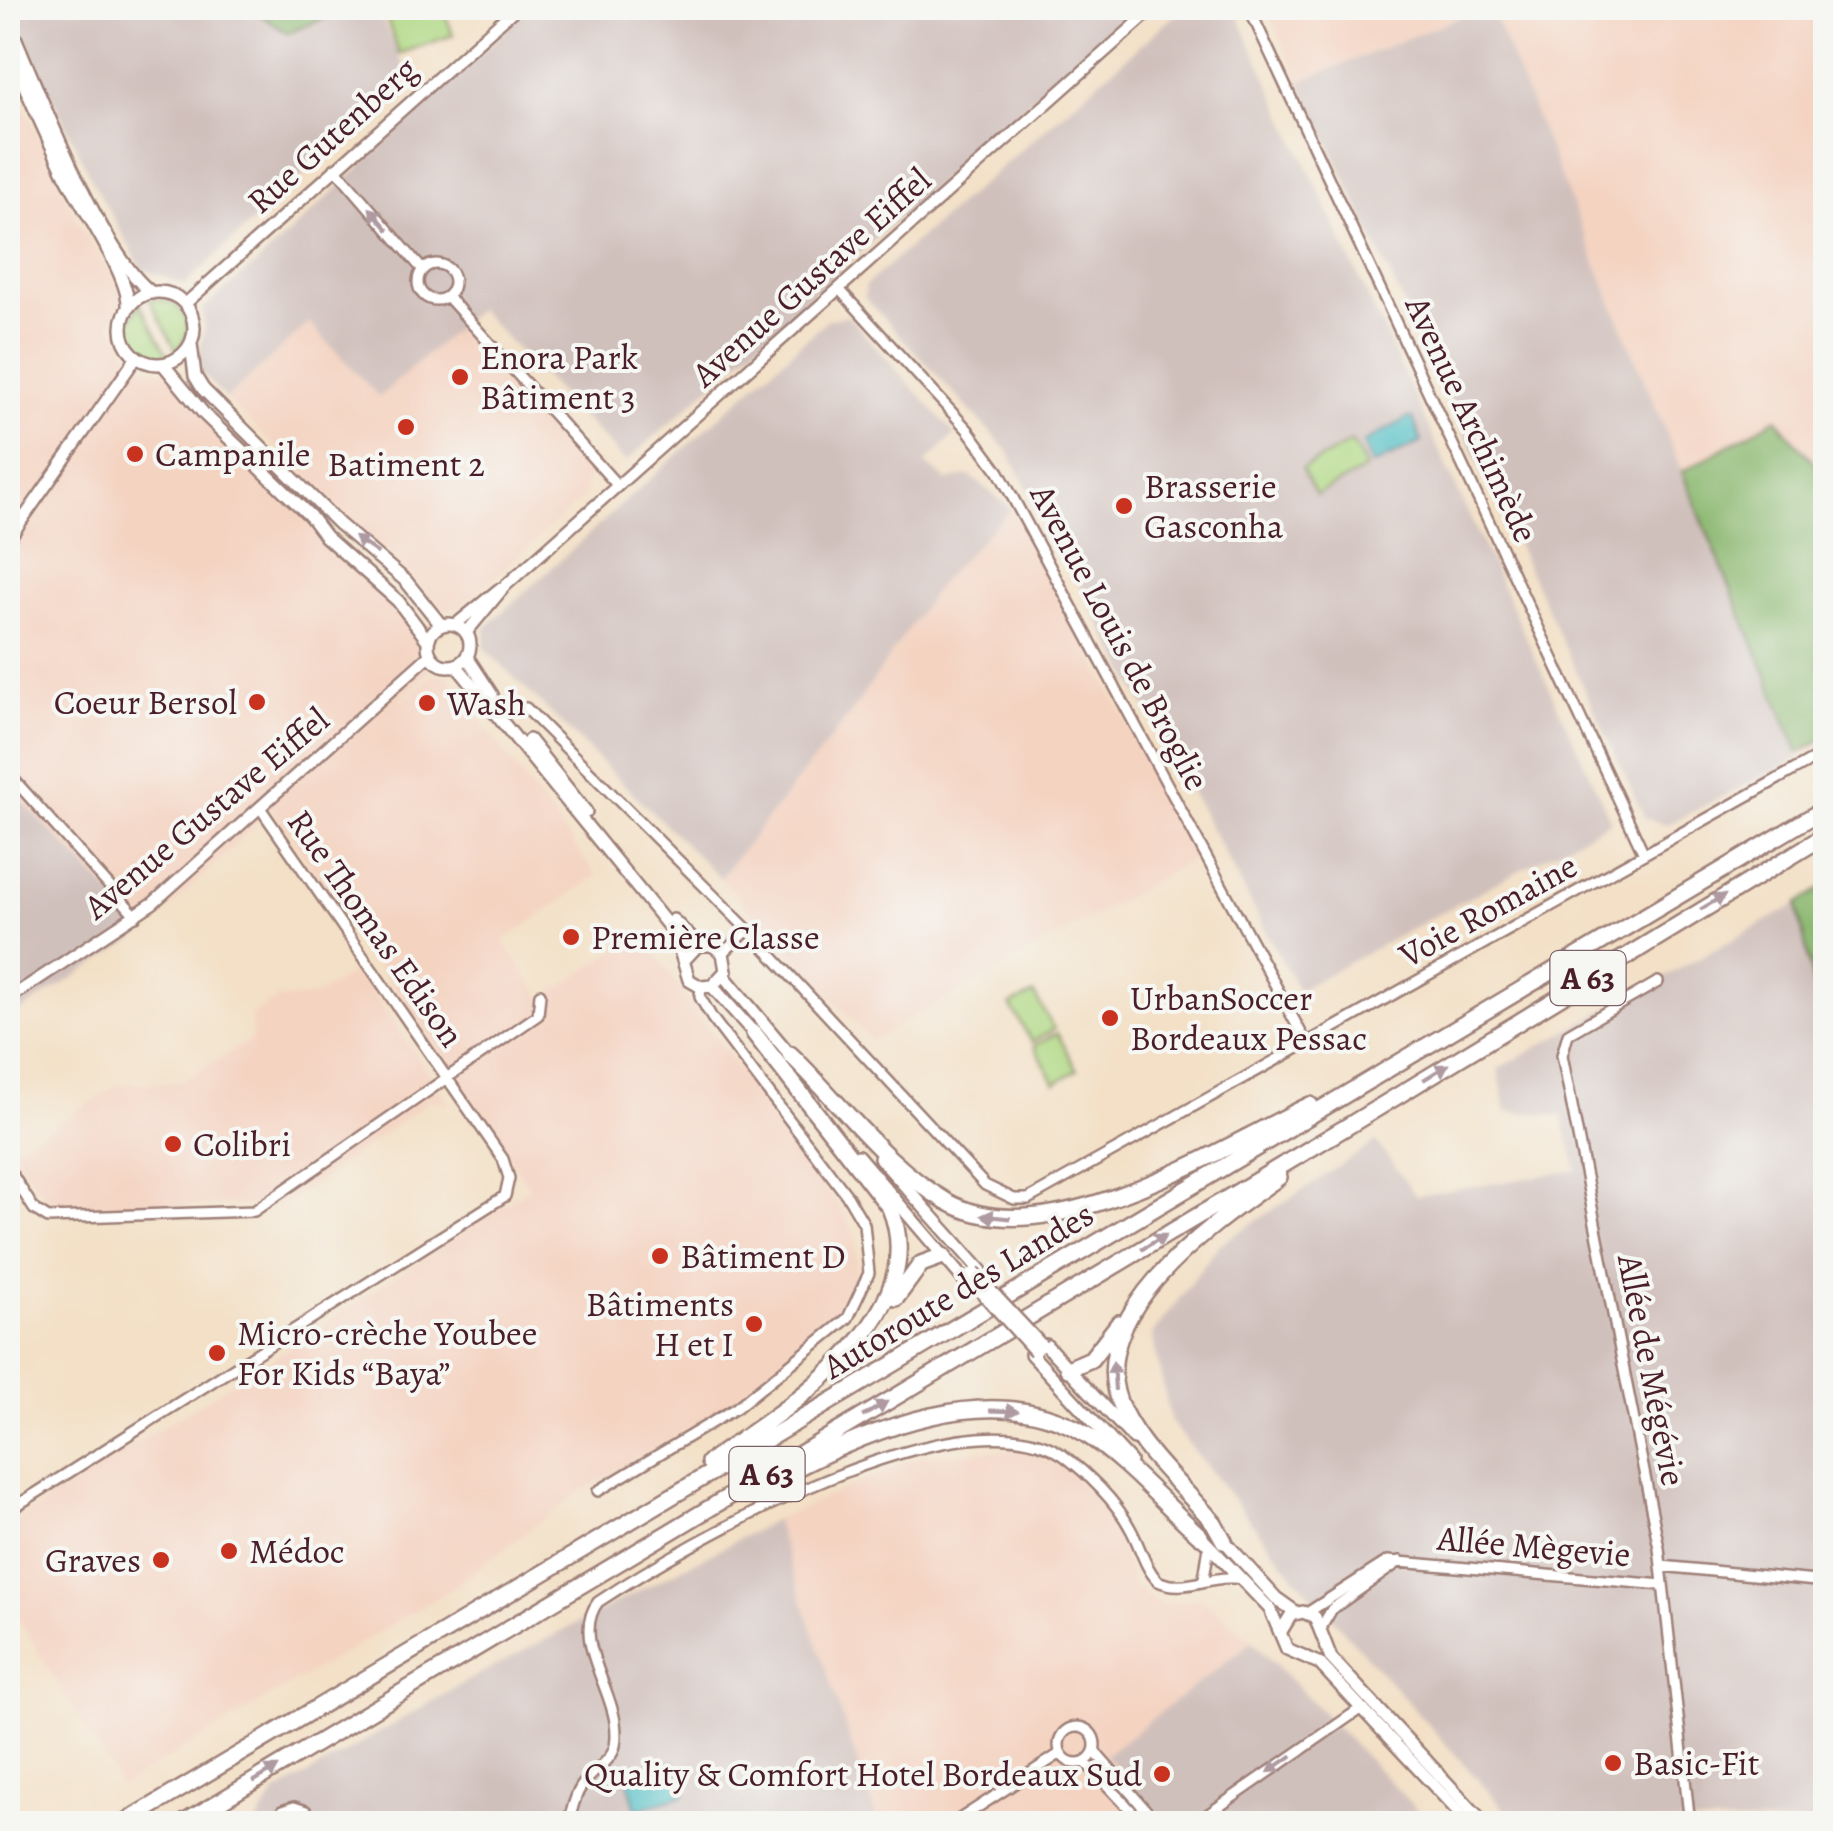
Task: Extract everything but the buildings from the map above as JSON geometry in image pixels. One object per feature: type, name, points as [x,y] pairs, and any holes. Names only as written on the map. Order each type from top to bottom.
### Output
[{"type":"highway","name":"Autoroute des Landes","points":[[122,1824],[1826,808]]},
{"type":"highway","name":"Autoroute des Landes","points":[[182,1824],[1352,1123],[1826,834]]},
{"type":"highway","points":[[754,1033],[878,1190],[899,1230],[898,1276],[889,1296],[852,1348]]},
{"type":"highway","points":[[790,1054],[897,1164],[925,1187],[972,1213],[1012,1218],[1068,1212],[1107,1199],[1395,1064]]},
{"type":"highway","points":[[1065,1366],[1091,1359],[1137,1300],[1218,1224],[1352,1123]]},
{"type":"highway","points":[[440,1634],[504,1587],[711,1460],[793,1401],[852,1348],[921,1264],[946,1260]]},
{"type":"highway","points":[[1137,1300],[1112,1361],[1116,1394],[1131,1426],[1214,1523],[1211,1541]]},
{"type":"highway","points":[[565,1595],[747,1494],[868,1434],[976,1411],[1030,1412],[1062,1421],[1086,1434],[1211,1541]]},
{"type":"main road","points":[[8,21],[89,200],[134,276],[152,293],[175,296],[185,304],[194,323],[191,344],[195,376],[203,389],[340,524],[377,552],[470,644],[461,661],[444,666],[430,655],[428,641],[398,601],[325,536],[300,506],[204,414],[164,364]]},
{"type":"main road","points":[[8,46],[77,200],[129,298],[123,337],[136,358],[164,364],[176,360],[191,344]]},
{"type":"main road","points":[[128,308],[152,293]]},
{"type":"main road","points":[[428,641],[454,628]]},
{"type":"main road","points":[[461,661],[698,945]]},
{"type":"main road","points":[[461,661],[675,934],[685,973],[706,986],[754,1033],[946,1260],[972,1276],[1039,1349],[1065,1366],[1273,1614],[1286,1648],[1319,1663],[1470,1824]]},
{"type":"main road","points":[[684,959],[698,945],[712,945],[722,953],[727,964],[724,976],[706,986]]},
{"type":"main road","points":[[724,976],[972,1276],[1211,1541],[1322,1632],[1330,1658],[1485,1824]]},
{"type":"main road","points":[[1280,1633],[1285,1620],[1302,1613]]},
{"type":"main road","points":[[1302,1655],[1315,1650],[1322,1632]]},
{"type":"street","name":"Rue Gutenberg","points":[[185,304],[516,8]]},
{"type":"street","name":"Avenue Gustave Eiffel","points":[[454,628],[1154,8]]},
{"type":"street","name":"Avenue Archimède","points":[[1249,8],[1644,854]]},
{"type":"street","points":[[336,168],[422,270]]},
{"type":"street","points":[[439,264],[449,270],[454,286],[447,296],[436,300],[421,293],[417,281],[422,270],[439,264]]},
{"type":"street","name":"Avenue Louis de Broglie","points":[[838,289],[968,430],[999,472],[1307,1044]]},
{"type":"street","points":[[447,296],[618,486]]},
{"type":"street","points":[[8,540],[136,358]]},
{"type":"street","name":"Avenue Gustave Eiffel","points":[[8,999],[136,916],[430,655]]},
{"type":"street","name":"Voie Romaine","points":[[506,712],[526,708],[748,930],[985,1185],[1014,1199],[1040,1195],[1826,752]]},
{"type":"street","points":[[8,773],[136,916]]},
{"type":"street","name":"Rue Thomas Edison","points":[[8,1511],[505,1196],[509,1178],[503,1159],[261,809]]},
{"type":"street","points":[[722,953],[748,930]]},
{"type":"street","name":"Allée de Mégévie","points":[[1658,982],[1568,1034],[1562,1055],[1661,1566],[1690,1824]]},
{"type":"street","points":[[598,1491],[736,1408],[848,1318],[869,1273],[864,1224],[712,1018],[700,997],[706,986]]},
{"type":"street","name":"Rue Thomas Edison","points":[[446,1078],[538,1015],[540,994]]},
{"type":"street","points":[[8,1168],[34,1209],[48,1218],[254,1211],[446,1078]]},
{"type":"street","points":[[568,1824],[577,1792],[604,1767],[615,1748],[615,1721],[588,1628],[598,1602],[702,1541],[855,1466],[947,1443],[1008,1440],[1038,1444],[1066,1458],[1120,1512],[1158,1582],[1175,1587],[1204,1578],[1243,1579]]},
{"type":"street","points":[[1204,1578],[1210,1563],[1211,1541]]},
{"type":"street","name":"Allée Mègevie","points":[[1322,1632],[1332,1609],[1400,1561]]},
{"type":"street","name":"Allée Mègevie","points":[[1302,1613],[1380,1565],[1400,1561],[1663,1585]]},
{"type":"street","points":[[1661,1566],[1826,1582]]},
{"type":"street","points":[[1194,1824],[1360,1709]]},
{"type":"street","points":[[1144,1824],[1085,1762],[1068,1762],[1061,1753],[1061,1737],[1073,1728],[1088,1732],[1094,1751],[1158,1824]]},
{"type":"street","points":[[1085,1762],[1094,1751]]},
{"type":"street","points":[[952,1824],[1061,1753]]},
{"type":"street","points":[[275,1824],[282,1811],[294,1807],[306,1811],[313,1824]]},
{"type":"shaded area","points":[[250,8],[288,33],[350,8],[377,8],[409,77],[185,284],[142,269],[92,180],[10,9]]},
{"type":"shaded area","points":[[529,8],[1133,8],[626,462],[478,309],[379,397],[309,323],[226,399],[196,366],[205,330],[202,309],[258,263]]},
{"type":"shaded area","points":[[1183,8],[1234,8],[1611,821],[1298,990],[1007,450],[864,297],[866,285]]},
{"type":"shaded area","points":[[1266,8],[1482,8],[1300,82]]},
{"type":"shaded area","points":[[1482,8],[1491,8],[1800,758],[1666,825],[1645,818],[1300,82]]},
{"type":"shaded area","points":[[1491,8],[1825,8],[1826,743],[1800,758]]},
{"type":"shaded area","points":[[8,69],[76,219],[126,296],[111,324],[136,365],[175,373],[227,442],[297,505],[423,636],[421,657],[432,668],[391,711],[431,675],[447,676],[597,876],[503,941],[543,999],[640,933],[846,1216],[857,1241],[855,1280],[840,1314],[737,1401],[578,1493],[451,1589],[121,1786],[8,1603],[8,1524],[296,1343],[529,1188],[272,809],[147,931],[8,786]]},
{"type":"shaded area","points":[[848,316],[955,434],[926,463],[947,481],[969,475],[1011,509],[941,581],[848,717],[720,878],[484,648],[486,627],[828,319]]},
{"type":"shaded area","points":[[309,323],[379,397],[456,327],[587,472],[584,497],[460,608],[444,609],[226,399]]},
{"type":"shaded area","points":[[1011,509],[1200,855],[872,1041],[720,878],[848,717],[941,581]]},
{"type":"shaded area","points":[[8,786],[147,931],[8,1019]]},
{"type":"shaded area","points":[[1797,904],[1826,1041],[1825,1823],[1517,1823],[1297,1579],[1171,1422],[1152,1335],[1219,1245],[1376,1142],[1416,1196],[1577,1170],[1562,1116],[1506,1111],[1498,1069]]},
{"type":"shaded area","points":[[357,970],[450,1104],[431,1100],[283,1205],[70,1207],[46,1200],[13,1151],[120,1084],[179,1083],[252,1039],[251,1015],[279,998],[313,997]]},
{"type":"shaded area","points":[[1024,1449],[1070,1470],[1110,1517],[1134,1587],[1161,1605],[1202,1598],[1253,1641],[1105,1755],[1162,1823],[878,1823],[775,1520],[919,1456]]},
{"type":"shaded area","points":[[775,1520],[878,1823],[256,1824],[275,1794],[474,1677]]},
{"type":"shaded area","points":[[1253,1641],[1430,1823],[1162,1823],[1105,1755]]},
{"type":"green space","points":[[250,8],[350,8],[288,33]]},
{"type":"green space","points":[[383,8],[443,8],[453,35],[399,54]]},
{"type":"green space","points":[[150,300],[171,303],[185,317],[188,332],[177,352]]},
{"type":"green space","points":[[140,304],[169,357],[148,358],[133,346],[128,324]]},
{"type":"green space","points":[[1777,418],[1825,482],[1826,631],[1819,664],[1825,674],[1825,738],[1799,753],[1682,472]]},
{"type":"green space","points":[[1352,442],[1366,468],[1316,495],[1302,469]]},
{"type":"green space","points":[[1825,886],[1825,1041],[1797,904]]},
{"type":"green space","points":[[1034,994],[1054,1029],[1032,1042],[1010,1005]]},
{"type":"green space","points":[[1057,1033],[1077,1070],[1055,1083],[1034,1046]]},
{"type":"water","points":[[1413,418],[1422,442],[1372,465],[1363,443]]},
{"type":"water","points":[[674,1761],[685,1795],[636,1810],[627,1776]]},
{"type":"place","name":"Enora Park Bâtiment 3","points":[[460,377]]},
{"type":"place","name":"Batiment 2","points":[[406,427]]},
{"type":"place","name":"Campanile","points":[[135,454]]},
{"type":"place","name":"Brasserie Gasconha","points":[[1124,506]]},
{"type":"place","name":"Coeur Bersol","points":[[257,702]]},
{"type":"place","name":"Wash","points":[[427,703]]},
{"type":"place","name":"Première Classe","points":[[571,937]]},
{"type":"place","name":"UrbanSoccer Bordeaux Pessac","points":[[1110,1018]]},
{"type":"place","name":"Colibri","points":[[173,1144]]},
{"type":"place","name":"Bâtiment D","points":[[660,1256]]},
{"type":"place","name":"Bâtiments H et I","points":[[754,1324]]},
{"type":"place","name":"Micro-crèche Youbee For Kids “Baya”","points":[[217,1353]]},
{"type":"place","name":"Médoc","points":[[229,1551]]},
{"type":"place","name":"Graves","points":[[161,1560]]},
{"type":"place","name":"Basic-Fit","points":[[1613,1763]]},
{"type":"place","name":"Quality & Comfort Hotel Bordeaux Sud","points":[[1162,1774]]}]
